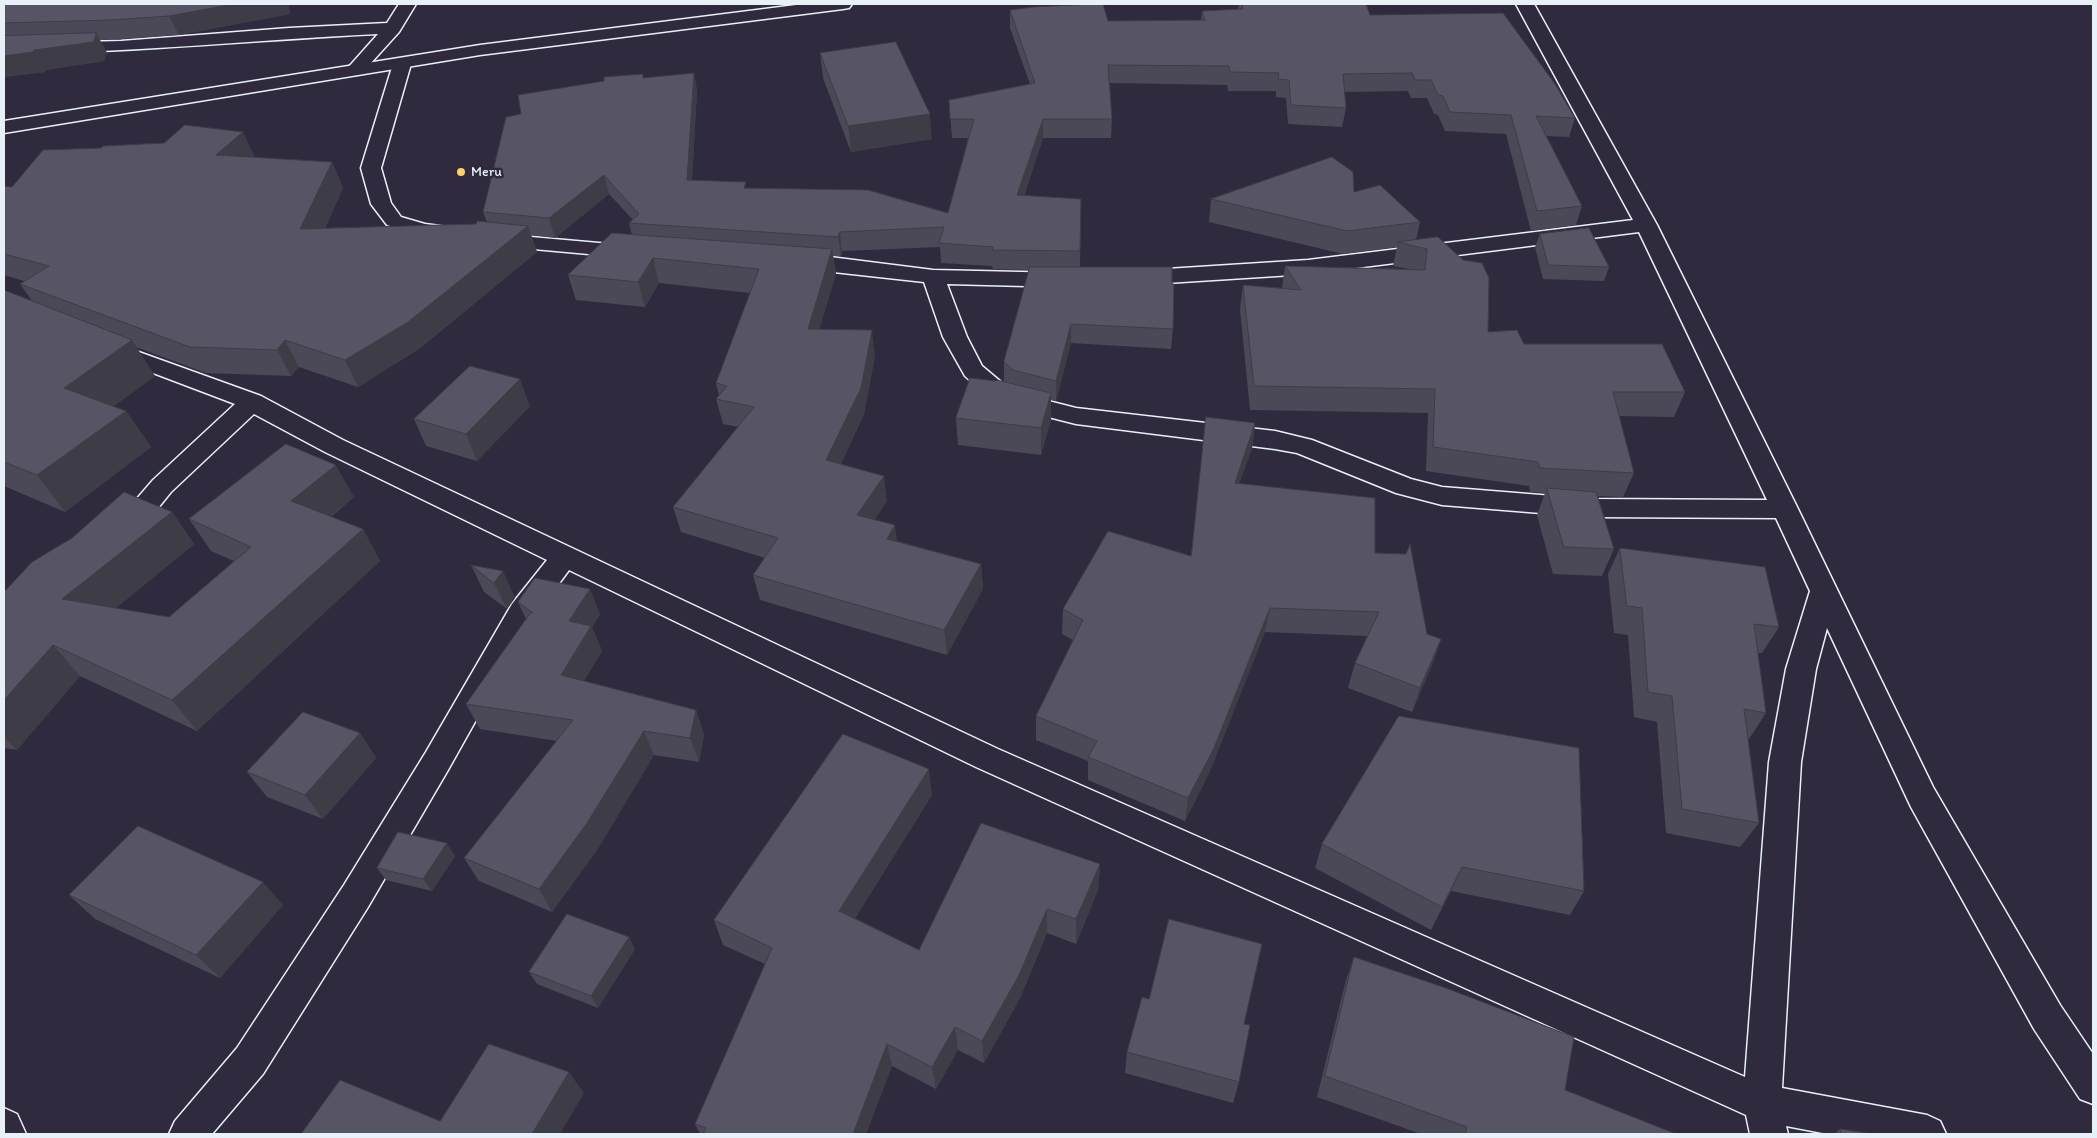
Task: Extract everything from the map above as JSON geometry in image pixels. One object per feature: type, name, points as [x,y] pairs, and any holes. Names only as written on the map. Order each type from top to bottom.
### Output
[{"type":"main road","points":[[355,70],[393,28],[407,4]]},
{"type":"main road","points":[[4,128],[480,50],[842,4]]},
{"type":"main road","points":[[1525,4],[1646,225],[1785,509],[1922,797],[2047,1017],[2093,1086]]},
{"type":"main road","points":[[4,49],[121,46],[290,33],[393,28]]},
{"type":"main road","points":[[402,64],[371,168],[381,204],[394,221],[422,230],[517,243],[570,245],[657,254]]},
{"type":"main road","points":[[1119,278],[1308,267],[1646,225]]},
{"type":"main road","points":[[772,260],[830,264],[933,277],[1082,280]]},
{"type":"main road","points":[[933,277],[954,336],[973,371],[1005,398],[1076,416],[1275,440],[1303,446],[1405,487],[1442,496],[1590,508],[1785,509]]},
{"type":"main road","points":[[86,339],[252,402],[334,446],[987,758],[1765,1118],[1926,1134]]},
{"type":"main road","points":[[108,542],[137,516],[162,486],[252,402]]},
{"type":"main road","points":[[188,1134],[250,1061],[356,896],[437,761],[522,612],[565,556]]},
{"type":"main road","points":[[1765,1118],[1785,762],[1801,670],[1824,590]]},
{"type":"main road","points":[[4,1127],[7,1134]]},
{"type":"building","points":[[4,4],[234,4],[169,16],[111,20],[4,23]]},
{"type":"building","points":[[1103,4],[1108,21],[1205,20],[1202,11],[1243,9],[1242,4],[1366,4],[1370,15],[1503,13],[1555,84],[1575,118],[1536,116],[1582,206],[1537,211],[1511,115],[1450,112],[1443,96],[1438,95],[1431,80],[1415,80],[1412,73],[1343,74],[1346,108],[1291,105],[1289,80],[1278,79],[1279,73],[1230,72],[1229,66],[1108,65],[1112,119],[1043,119],[1017,195],[1081,199],[1080,251],[992,250],[993,247],[939,243],[944,227],[840,232],[838,237],[629,223],[639,214],[604,175],[549,218],[483,212],[506,117],[521,114],[518,95],[604,81],[604,77],[643,74],[643,78],[694,73],[687,180],[746,182],[744,188],[868,190],[948,213],[974,119],[950,119],[949,100],[1035,83],[1010,10],[1033,7]]},
{"type":"building","points":[[96,33],[94,42],[4,56],[4,36]]},
{"type":"building","points":[[896,42],[930,114],[848,126],[820,53]]},
{"type":"building","points":[[185,125],[243,132],[216,155],[332,162],[300,229],[476,224],[477,221],[528,226],[408,322],[345,360],[285,340],[277,350],[190,347],[20,284],[49,266],[4,254],[4,186],[12,187],[43,150],[164,143]]},
{"type":"building","points":[[1332,157],[1353,172],[1354,192],[1380,185],[1420,222],[1347,231],[1211,199]]},
{"type":"building","points":[[1589,228],[1609,267],[1548,265],[1540,234]]},
{"type":"building","points":[[612,233],[832,249],[808,329],[872,330],[861,388],[826,460],[884,476],[857,515],[895,525],[887,539],[981,564],[944,630],[753,575],[778,538],[673,507],[754,407],[716,399],[727,386],[716,383],[759,269],[653,258],[638,282],[568,275]]},
{"type":"building","points":[[1438,237],[1463,260],[1482,263],[1489,278],[1488,332],[1517,330],[1524,344],[1662,344],[1685,392],[1613,392],[1634,473],[1540,468],[1538,462],[1433,447],[1435,389],[1254,386],[1243,285],[1301,290],[1285,266],[1425,270],[1427,249],[1398,242]]},
{"type":"building","points":[[1030,267],[1172,267],[1172,284],[1174,284],[1173,329],[1071,324],[1056,381],[1013,370],[1004,362]]},
{"type":"building","points":[[4,290],[132,340],[64,388],[126,411],[37,475],[4,462]]},
{"type":"building","points":[[470,366],[520,379],[466,434],[414,419]]},
{"type":"building","points":[[970,378],[997,380],[1051,393],[1041,428],[956,418]]},
{"type":"building","points":[[1206,417],[1255,423],[1235,483],[1375,498],[1375,553],[1406,554],[1410,544],[1427,634],[1441,639],[1420,688],[1355,663],[1379,612],[1270,608],[1214,748],[1188,798],[1088,757],[1097,741],[1036,716],[1083,620],[1063,609],[1108,531],[1191,556]]},
{"type":"building","points":[[286,444],[336,465],[291,501],[363,529],[172,700],[53,645],[4,700],[4,592],[32,562],[72,538],[124,492],[172,512],[62,599],[169,617],[251,547],[189,519]]},
{"type":"building","points":[[1547,488],[1596,492],[1614,549],[1564,547]]},
{"type":"building","points":[[1620,548],[1765,567],[1779,627],[1754,624],[1766,713],[1744,709],[1759,823],[1682,809],[1672,696],[1648,692],[1642,608],[1627,606]]},
{"type":"building","points":[[471,565],[503,571],[494,583]]},
{"type":"building","points":[[535,578],[590,589],[569,621],[591,626],[561,675],[696,710],[690,738],[644,731],[587,823],[539,889],[464,858],[573,720],[466,704],[531,612],[533,613],[518,602]]},
{"type":"building","points":[[303,712],[360,733],[305,795],[247,772]]},
{"type":"building","points":[[1399,716],[1579,748],[1584,891],[1462,867],[1442,907],[1322,844]]},
{"type":"building","points":[[843,734],[929,769],[839,911],[919,950],[981,823],[1100,864],[1076,919],[1047,909],[1019,975],[982,1041],[955,1027],[932,1067],[887,1044],[853,1134],[703,1134],[706,1128],[695,1124],[772,948],[714,920]]},
{"type":"building","points":[[138,826],[263,882],[196,955],[69,895]]},
{"type":"building","points":[[398,832],[447,843],[423,879],[377,868]]},
{"type":"building","points":[[567,914],[629,937],[591,996],[529,972]]},
{"type":"building","points":[[1169,919],[1262,944],[1244,1024],[1250,1025],[1239,1082],[1127,1052],[1142,997],[1149,999]]},
{"type":"building","points":[[1354,957],[1446,988],[1574,1037],[1565,1090],[1676,1134],[1465,1134],[1467,1127],[1325,1076]]},
{"type":"building","points":[[489,1044],[569,1072],[532,1134],[301,1134],[340,1080],[440,1121]]},
{"type":"building","points":[[1840,1129],[1873,1134],[1842,1134]]},
{"type":"place","name":"Meru","points":[[461,172]]}]
